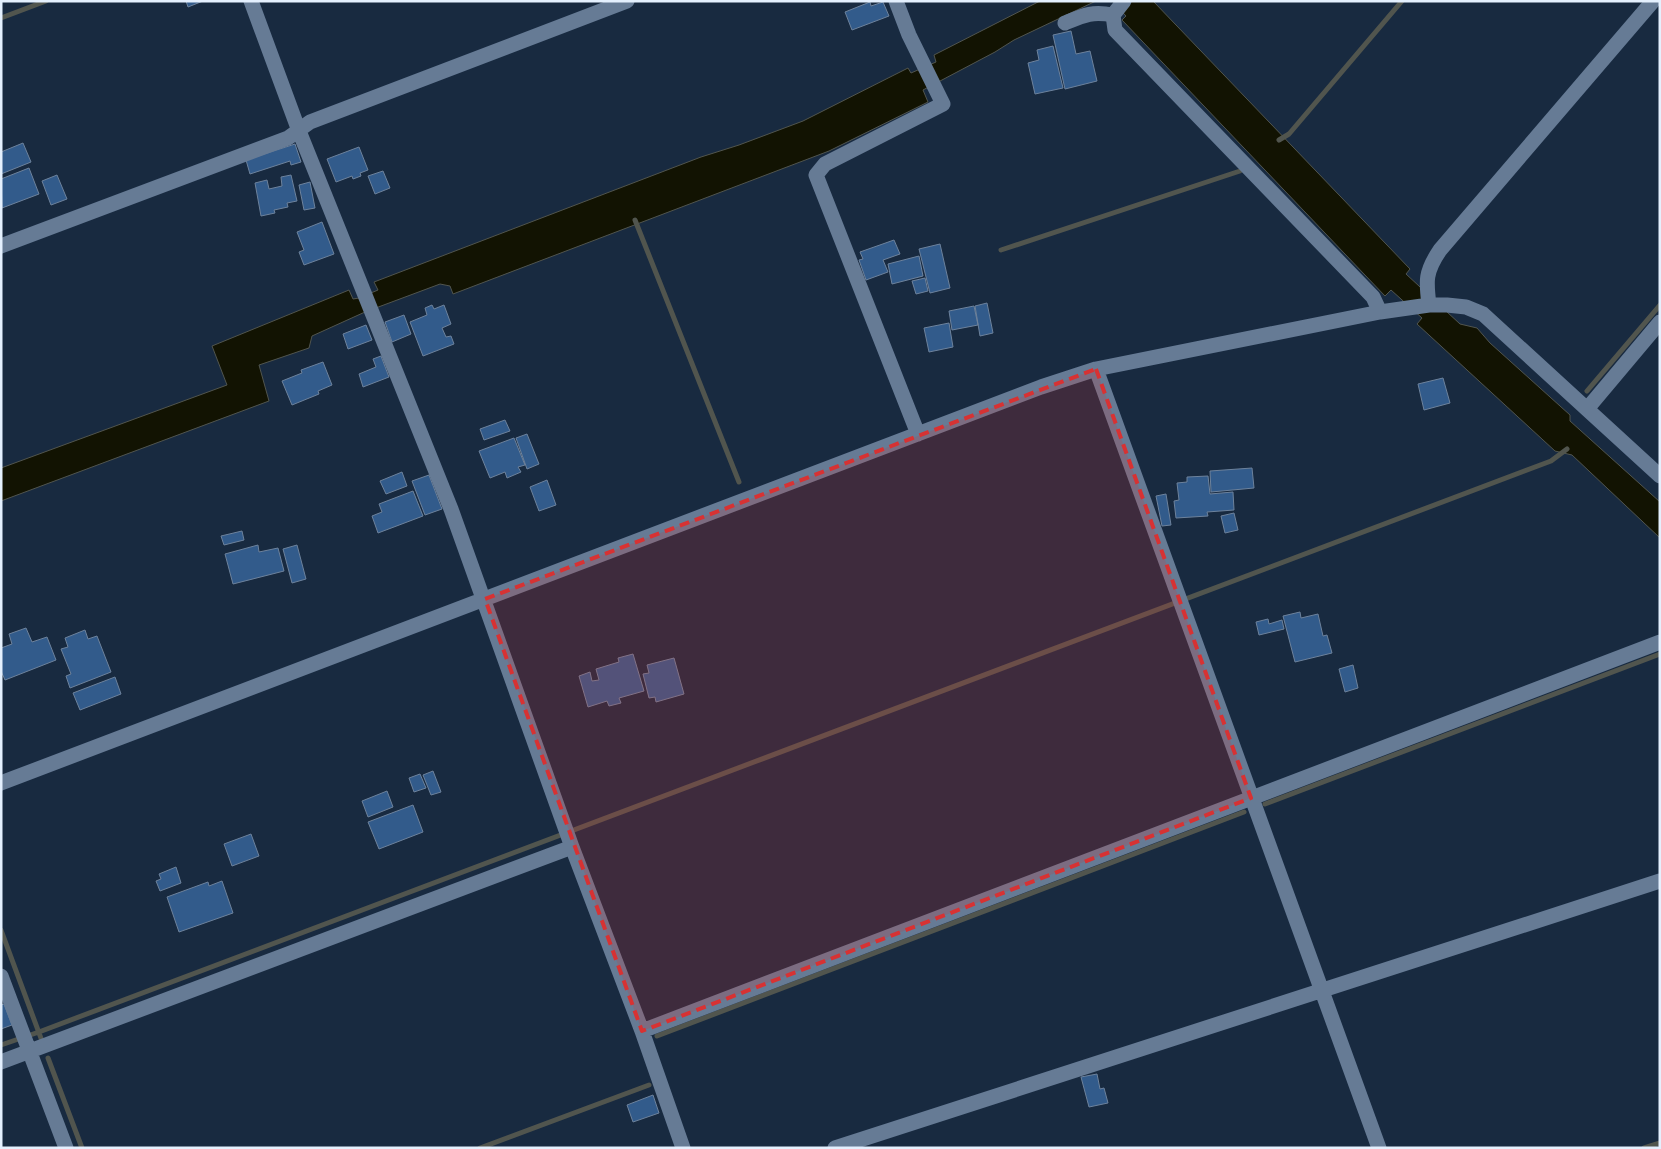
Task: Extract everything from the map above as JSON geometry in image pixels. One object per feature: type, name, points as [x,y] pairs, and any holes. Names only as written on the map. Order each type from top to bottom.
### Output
[{"type":"street","points":[[251,1],[299,131],[451,509],[683,1148]]},
{"type":"street","points":[[1,246],[288,138],[310,122],[627,1]]},
{"type":"street","points":[[896,1],[922,63],[943,104],[825,164],[816,175],[918,434]]},
{"type":"street","points":[[1429,305],[1426,283],[1430,264],[1440,250],[1653,1]]},
{"type":"street","points":[[1065,23],[1086,14],[1118,9],[1115,30],[1373,297],[1380,312]]},
{"type":"street","points":[[1,784],[1041,387],[1096,369],[1380,312],[1429,305],[1447,305],[1466,307],[1483,314],[1660,476]]},
{"type":"street","points":[[1587,409],[1660,322]]},
{"type":"street","points":[[1096,369],[1379,1148]]},
{"type":"street","points":[[642,1031],[1660,642]]},
{"type":"street","points":[[1,1062],[26,1042],[571,843]]},
{"type":"street","points":[[835,1148],[1660,881]]},
{"type":"street","points":[[1,976],[66,1148]]},
{"type":"highlighted area","points":[[1096,369],[1251,798],[642,1031],[485,599]]},
{"type":"shaded area","points":[[1040,1],[1096,1],[1014,40],[923,90],[928,102],[829,151],[453,294],[450,286],[440,284],[365,312],[312,336],[309,348],[259,365],[269,401],[1,501],[1,468],[227,385],[212,346],[349,290],[353,299],[359,298],[378,290],[374,282],[701,157],[803,121],[908,68],[911,73],[936,62],[934,55]]},
{"type":"shaded area","points":[[1112,1],[1153,1],[1410,269],[1406,274],[1460,324],[1477,328],[1490,343],[1570,415],[1570,421],[1660,502],[1660,538],[1572,455],[1555,451],[1417,324],[1422,318],[1391,290],[1385,296],[1122,20],[1126,16]]},
{"type":"building","points":[[186,1],[203,1],[188,7]]},
{"type":"building","points":[[870,2],[871,6],[883,2],[889,16],[852,30],[845,12]]},
{"type":"building","points":[[1071,31],[1076,54],[1090,51],[1097,81],[1065,89],[1053,35]]},
{"type":"building","points":[[1053,46],[1063,88],[1035,94],[1028,63],[1039,60],[1037,50]]},
{"type":"building","points":[[23,143],[31,162],[1,174],[1,152]]},
{"type":"building","points":[[295,144],[301,162],[291,165],[290,161],[250,174],[246,160]]},
{"type":"building","points":[[359,147],[368,170],[360,173],[361,176],[353,179],[352,176],[336,182],[327,159]]},
{"type":"building","points":[[29,168],[39,194],[2,208],[1,179]]},
{"type":"building","points":[[383,171],[390,188],[375,194],[368,176]]},
{"type":"building","points":[[57,175],[67,199],[51,205],[42,181]]},
{"type":"building","points":[[291,175],[297,201],[287,203],[288,207],[274,210],[275,213],[261,216],[255,183],[267,180],[269,189],[282,186],[281,177]]},
{"type":"building","points":[[310,182],[315,208],[304,210],[299,185]]},
{"type":"building","points":[[322,222],[334,254],[304,265],[299,252],[304,250],[297,232]]},
{"type":"building","points":[[894,240],[900,254],[883,260],[888,272],[866,280],[859,260],[863,259],[860,252]]},
{"type":"building","points":[[940,244],[950,288],[930,293],[919,249]]},
{"type":"building","points":[[919,256],[923,276],[892,284],[888,264]]},
{"type":"building","points":[[925,278],[928,291],[916,294],[912,281]]},
{"type":"building","points":[[987,303],[993,333],[980,336],[975,306]]},
{"type":"building","points":[[432,305],[434,309],[444,305],[451,324],[442,328],[446,337],[451,336],[454,344],[423,356],[410,322],[427,315],[425,308]]},
{"type":"building","points":[[974,306],[978,325],[952,330],[949,311]]},
{"type":"building","points":[[404,315],[411,334],[392,342],[385,322]]},
{"type":"building","points":[[949,323],[953,347],[929,352],[924,328]]},
{"type":"building","points":[[366,325],[372,340],[348,349],[343,334]]},
{"type":"building","points":[[381,356],[389,377],[363,387],[359,374],[376,367],[373,359]]},
{"type":"building","points":[[323,362],[332,385],[318,391],[319,394],[292,405],[282,381],[302,373],[301,370]]},
{"type":"building","points":[[1443,378],[1450,403],[1424,410],[1418,384]]},
{"type":"building","points":[[505,420],[510,431],[484,440],[480,429]]},
{"type":"building","points":[[527,434],[539,464],[527,469],[516,438]]},
{"type":"building","points":[[514,438],[525,465],[518,467],[521,472],[507,478],[505,472],[490,478],[479,451]]},
{"type":"building","points":[[1252,468],[1254,488],[1211,492],[1210,471]]},
{"type":"building","points":[[402,472],[407,486],[386,494],[380,481]]},
{"type":"building","points":[[429,475],[442,509],[425,515],[412,481]]},
{"type":"building","points":[[1208,476],[1210,494],[1233,492],[1234,510],[1207,512],[1208,516],[1176,518],[1174,501],[1179,500],[1177,483],[1187,482],[1187,477]]},
{"type":"building","points":[[547,480],[556,505],[539,511],[530,487]]},
{"type":"building","points":[[413,491],[423,516],[378,533],[372,516],[382,512],[379,504]]},
{"type":"building","points":[[1166,494],[1171,525],[1162,526],[1156,496]]},
{"type":"building","points":[[1234,513],[1238,530],[1225,533],[1221,516]]},
{"type":"building","points":[[242,531],[244,540],[224,545],[221,536]]},
{"type":"building","points":[[258,545],[259,552],[278,548],[284,571],[233,584],[225,554]]},
{"type":"building","points":[[297,545],[306,579],[292,583],[283,549]]},
{"type":"building","points":[[1300,612],[1301,618],[1318,614],[1323,636],[1327,635],[1332,653],[1295,662],[1283,616]]},
{"type":"building","points":[[1268,619],[1269,624],[1282,620],[1284,629],[1259,635],[1256,622]]},
{"type":"building","points":[[26,628],[32,642],[47,637],[56,660],[5,680],[1,671],[1,648],[12,644],[9,634]]},
{"type":"building","points":[[85,630],[88,639],[97,636],[111,672],[70,688],[66,676],[71,674],[61,649],[68,647],[65,638]]},
{"type":"building","points":[[633,654],[644,691],[619,698],[621,703],[609,706],[607,701],[588,707],[579,676],[590,672],[592,681],[599,680],[596,669],[619,662],[618,658]]},
{"type":"building","points":[[674,658],[684,694],[656,702],[655,697],[649,698],[643,674],[649,673],[647,665]]},
{"type":"building","points":[[1353,665],[1358,688],[1345,692],[1339,669]]},
{"type":"building","points":[[115,677],[121,694],[80,710],[73,693]]},
{"type":"building","points":[[433,771],[441,792],[431,795],[423,775]]},
{"type":"building","points":[[420,774],[426,788],[414,792],[409,778]]},
{"type":"building","points":[[387,791],[393,807],[368,817],[362,801]]},
{"type":"building","points":[[413,805],[423,832],[379,849],[368,822]]},
{"type":"building","points":[[251,834],[259,856],[232,866],[224,844]]},
{"type":"building","points":[[176,867],[181,883],[160,891],[156,881],[161,879],[159,874]]},
{"type":"building","points":[[222,881],[233,913],[179,932],[167,897],[208,882],[209,886]]},
{"type":"building","points":[[4,1004],[12,1025],[1,1029],[1,1005]]},
{"type":"building","points":[[1097,1074],[1100,1089],[1104,1088],[1108,1103],[1089,1107],[1081,1077]]},
{"type":"building","points":[[653,1095],[659,1113],[633,1122],[627,1105]]},
{"type":"waterway","points":[[1,18],[46,1]]},
{"type":"waterway","points":[[1279,140],[1289,134],[1402,1]]},
{"type":"waterway","points":[[1001,250],[1240,171]]},
{"type":"waterway","points":[[635,220],[739,482]]},
{"type":"waterway","points":[[1587,391],[1660,305]]},
{"type":"waterway","points":[[1,1045],[1551,461],[1567,449]]},
{"type":"waterway","points":[[1265,804],[1660,654]]},
{"type":"waterway","points":[[657,1036],[1244,812]]},
{"type":"waterway","points":[[1,930],[42,1041]]},
{"type":"waterway","points":[[48,1058],[82,1148]]},
{"type":"waterway","points":[[480,1148],[649,1085]]},
{"type":"waterway","points":[[1644,1148],[1660,1143]]}]
